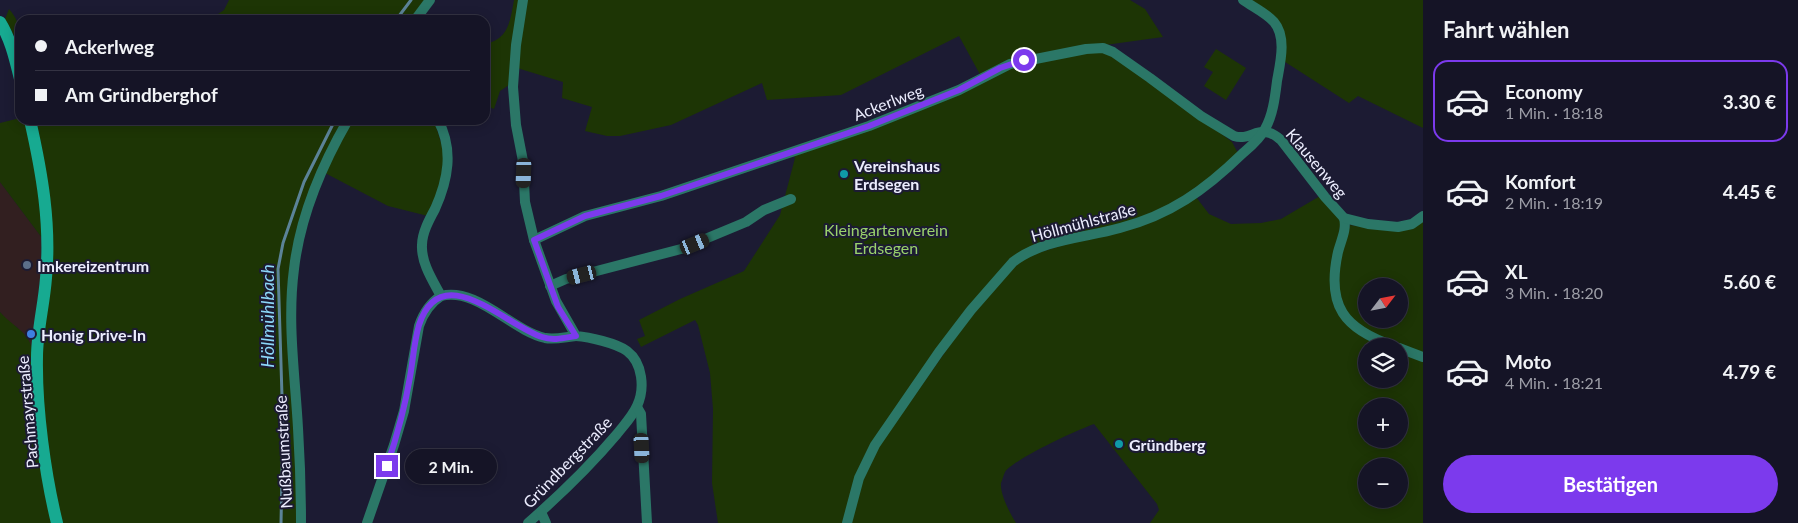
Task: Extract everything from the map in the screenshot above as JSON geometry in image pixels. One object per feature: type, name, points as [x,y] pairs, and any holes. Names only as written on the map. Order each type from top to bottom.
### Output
[{"type":"street","points":[[419,15],[430,0]]},
{"type":"street","points":[[523,0],[514,68],[514,106],[523,160],[524,202],[534,240],[550,286],[560,311],[576,336]]},
{"type":"street","name":"Höllmühlstraße","points":[[847,523],[859,478],[875,445],[949,338],[1012,262],[1038,247],[1118,229],[1158,216],[1203,188],[1264,132],[1276,95],[1281,38],[1278,28],[1272,20],[1243,0]]},
{"type":"street","points":[[0,22],[8,36],[15,57]]},
{"type":"street","name":"Ackerlweg","points":[[534,240],[585,216],[661,196],[869,126],[959,90],[1010,64],[1086,49],[1103,48],[1113,52],[1200,116],[1234,136]]},
{"type":"street","name":"Pachmayrstraße","points":[[31,125],[44,186],[47,216],[46,277],[37,358],[39,402],[44,452],[58,523]]},
{"type":"street","name":"Nußbaumstraße","points":[[301,523],[299,448],[292,345],[294,268],[313,193],[346,125]]},
{"type":"street","points":[[367,523],[402,419],[419,326],[433,302],[441,296],[426,264],[422,246],[425,230],[443,192],[446,179],[447,149],[440,125]]},
{"type":"street","points":[[1234,136],[1240,137],[1264,132]]},
{"type":"street","name":"Klausenweg","points":[[1264,132],[1273,134],[1281,140],[1320,191],[1344,218],[1368,224],[1398,227],[1412,224],[1423,216]]},
{"type":"street","points":[[1234,136],[1243,153]]},
{"type":"street","points":[[550,286],[566,279],[681,249],[746,222],[764,210],[791,199]]},
{"type":"street","name":"Klausenweg","points":[[1344,218],[1345,231],[1338,252],[1335,275],[1339,306],[1345,318],[1357,329],[1372,338]]},
{"type":"street","name":"Gründbergstraße","points":[[441,296],[457,295],[468,298],[544,338],[556,339],[576,336],[617,346],[631,355],[638,367],[641,379],[640,396],[637,407],[631,417],[592,462],[528,523]]},
{"type":"street","points":[[1408,351],[1423,357]]},
{"type":"street","points":[[637,407],[641,414],[647,523]]},
{"type":"street","points":[[541,512],[546,523]]},
{"type":"shaded area","points":[[0,182],[42,238],[41,272],[32,349],[17,327],[9,323],[0,312]]},
{"type":"green space","points":[[229,0],[426,0],[415,15],[216,15],[224,10]]},
{"type":"green space","points":[[514,0],[520,0],[509,85],[500,91],[494,109],[490,107],[490,43],[504,33],[509,22]]},
{"type":"green space","name":"Kleingartenverein Erdsegen","points":[[526,0],[1130,0],[1145,9],[1163,37],[1105,45],[1232,142],[1239,155],[1225,167],[1157,214],[1019,254],[868,453],[845,523],[718,523],[712,483],[713,409],[710,373],[698,325],[695,320],[641,347],[637,339],[645,336],[639,320],[680,299],[744,271],[780,215],[795,158],[793,154],[983,80],[959,36],[841,95],[767,100],[762,83],[671,125],[620,136],[607,136],[585,131],[592,107],[562,98],[563,82],[517,68]]},
{"type":"green space","points":[[1247,0],[1423,0],[1423,128],[1358,96],[1349,103],[1282,60],[1283,34]]},
{"type":"green space","points":[[9,9],[15,18],[15,37],[5,19]]},
{"type":"green space","points":[[1216,49],[1246,68],[1226,100],[1204,86],[1213,72],[1204,67]]},
{"type":"green space","points":[[15,119],[15,125],[26,125],[38,178],[42,238],[0,182],[0,123]]},
{"type":"green space","points":[[37,125],[342,125],[294,240],[297,523],[0,523],[0,312],[27,337],[32,349],[51,212]]},
{"type":"green space","points":[[349,125],[436,125],[444,152],[444,178],[428,216],[388,206],[325,173]]},
{"type":"green space","points":[[1320,196],[1341,218],[1332,289],[1361,336],[1364,338],[1358,338],[1358,388],[1408,388],[1408,354],[1423,360],[1423,523],[1150,523],[1159,510],[1157,504],[1094,424],[1061,438],[1020,460],[1005,472],[1001,483],[1002,493],[1016,523],[849,523],[854,502],[872,456],[974,311],[1021,258],[1087,238],[1196,197],[1209,214],[1231,224],[1261,223],[1281,219]]},
{"type":"green space","points":[[1423,220],[1423,354],[1408,349],[1408,338],[1379,338],[1361,328],[1408,328],[1408,278],[1358,278],[1358,326],[1353,323],[1338,295],[1338,267],[1350,225],[1376,229]]},
{"type":"waterway","name":"Höllmühlbach","points":[[400,15],[411,0]]},
{"type":"waterway","name":"Höllmühlbach","points":[[281,523],[283,428],[278,269],[283,243],[304,182],[332,125]]},
{"type":"place","name":"Vereinshaus Erdsegen","points":[[844,174]]},
{"type":"place","name":"Imkereizentrum","points":[[27,265]]},
{"type":"place","name":"Honig Drive-In","points":[[31,334]]},
{"type":"place","name":"Gründberg","points":[[1119,444]]},
{"type":"route","points":[[387,466],[406,400],[419,326],[425,313],[439,297],[457,295],[468,298],[544,338],[556,339],[576,336],[558,307],[534,240],[585,216],[661,196],[869,126],[959,90],[1000,68],[1024,60]]}]
